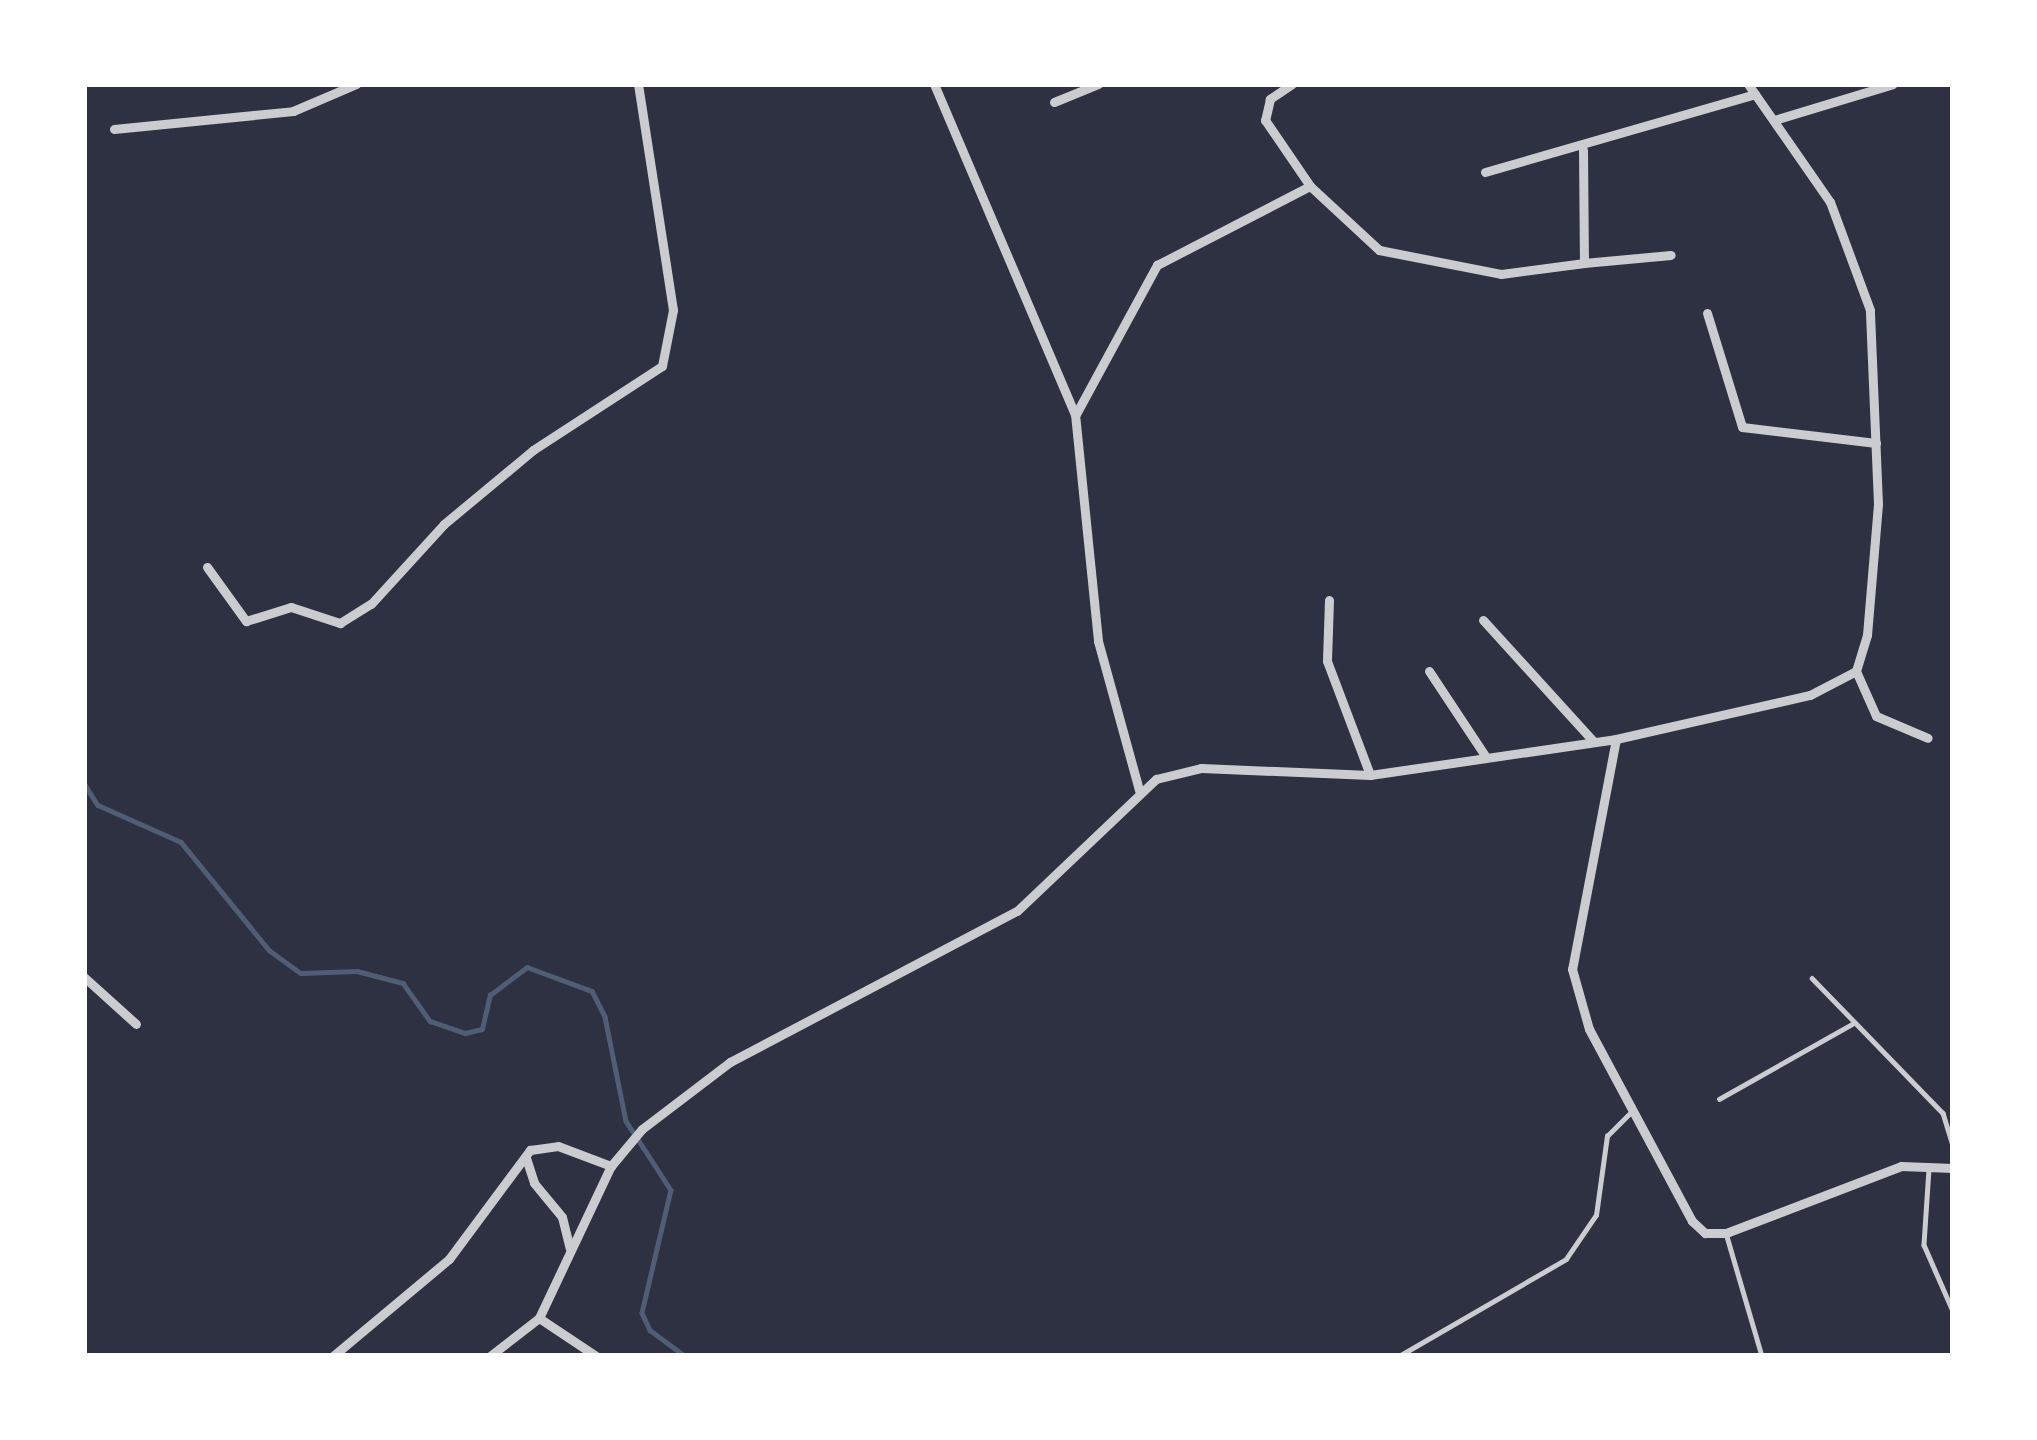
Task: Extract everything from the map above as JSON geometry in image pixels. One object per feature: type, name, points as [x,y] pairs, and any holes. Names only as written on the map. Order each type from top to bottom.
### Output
[{"type":"street","points":[[114,129],[293,111],[356,84]]},
{"type":"street","points":[[207,567],[246,621],[291,607],[340,623],[371,604],[444,524],[533,450],[662,366],[673,310],[638,84]]},
{"type":"street","points":[[934,84],[1076,415],[1098,641],[1139,790]]},
{"type":"street","points":[[1054,102],[1098,84]]},
{"type":"street","points":[[1292,84],[1270,99],[1265,120],[1310,186],[1379,250],[1501,274],[1671,255]]},
{"type":"street","points":[[1774,120],[1893,84]]},
{"type":"street","points":[[1485,172],[1560,148],[1583,150],[1751,89],[1830,202],[1855,257],[1870,310],[1876,443],[1873,580],[1856,671],[1876,716],[1928,738]]},
{"type":"street","points":[[1583,150],[1584,262]]},
{"type":"street","points":[[1076,415],[1157,266],[1310,186]]},
{"type":"street","points":[[1707,313],[1736,415],[1750,434],[1876,443]]},
{"type":"street","points":[[1329,600],[1328,661],[1370,775]]},
{"type":"street","points":[[1483,620],[1594,742]]},
{"type":"street","points":[[1429,671],[1486,758]]},
{"type":"street","points":[[490,1356],[539,1318],[611,1166],[642,1129],[730,1061],[1017,911],[1139,790],[1202,768],[1370,775],[1616,739],[1810,695],[1856,671]]},
{"type":"street","points":[[1616,739],[1572,969],[1588,1029],[1692,1221],[1705,1233],[1726,1233],[1875,1174],[1930,1163],[1953,1168]]},
{"type":"street","points":[[84,977],[136,1024]]},
{"type":"street","points":[[333,1356],[449,1258],[538,1145],[558,1146],[611,1166]]},
{"type":"street","points":[[526,1157],[534,1183],[562,1217],[571,1250]]},
{"type":"street","points":[[539,1318],[596,1356]]},
{"type":"lane","points":[[1812,978],[1943,1113],[1953,1145]]},
{"type":"lane","points":[[1719,1099],[1854,1023]]},
{"type":"lane","points":[[1399,1356],[1566,1258],[1596,1215],[1607,1136],[1633,1110]]},
{"type":"lane","points":[[1930,1163],[1924,1245],[1953,1311]]},
{"type":"lane","points":[[1726,1233],[1762,1356]]},
{"type":"waterway","points":[[84,783],[98,805],[181,842],[269,950],[301,973],[357,971],[403,983],[430,1021],[465,1033],[482,1029],[490,995],[527,967],[592,991],[605,1017],[626,1121],[671,1190],[642,1313],[650,1330],[685,1356]]}]
